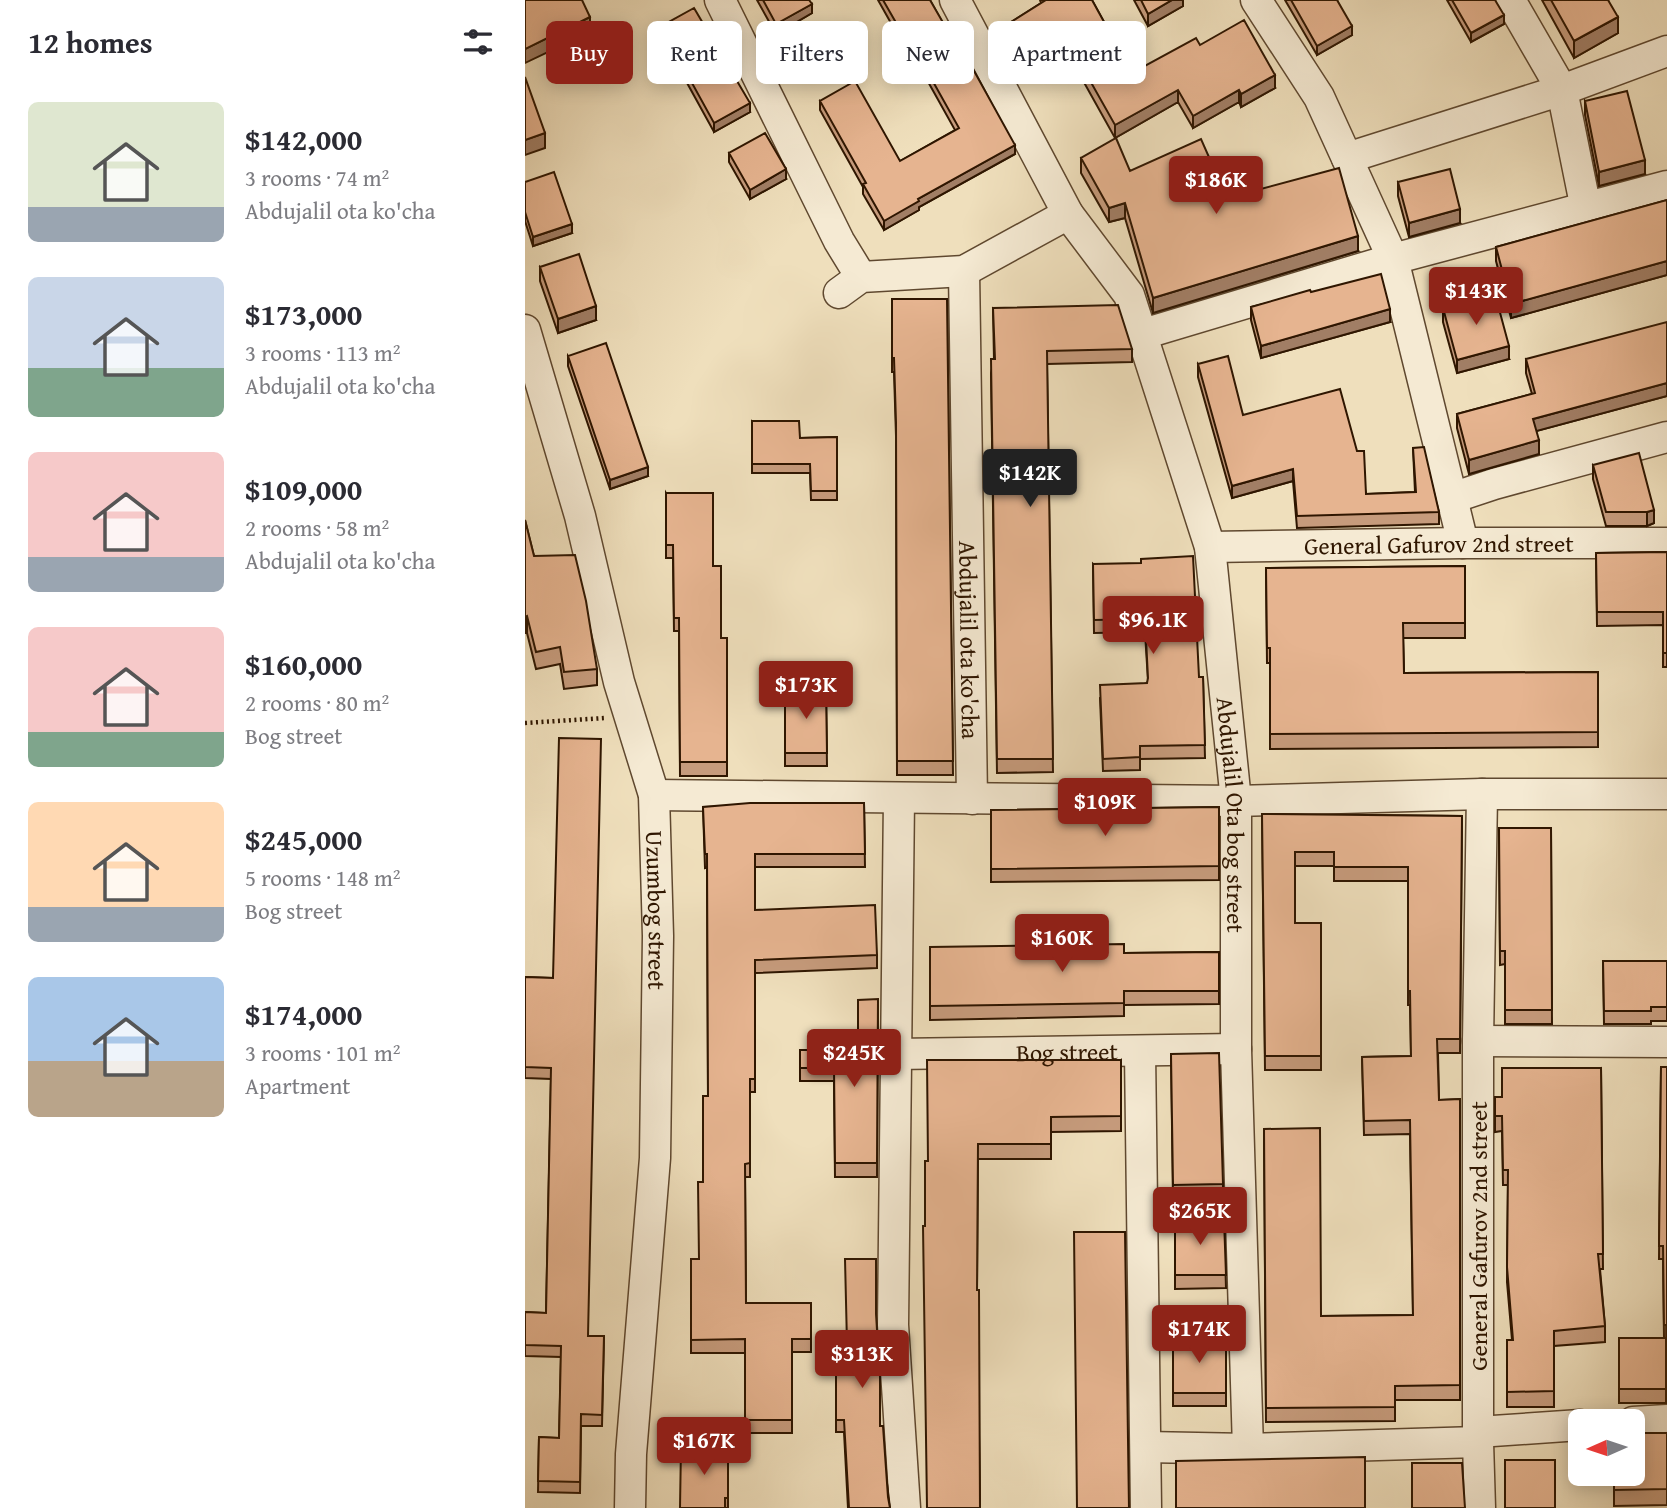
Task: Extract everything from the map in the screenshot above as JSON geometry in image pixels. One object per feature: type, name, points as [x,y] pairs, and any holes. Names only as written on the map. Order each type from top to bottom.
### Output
[{"type":"street","points":[[720,0],[839,241],[850,285],[964,271],[1068,214]]},
{"type":"street","name":"Abdujalil Ota bog street","points":[[955,0],[1068,214],[1129,295],[1210,547],[1236,801],[1236,1049],[1248,1449]]},
{"type":"street","points":[[1256,0],[1319,97],[1393,259],[1463,543]]},
{"type":"street","points":[[1510,0],[1562,90],[1586,209]]},
{"type":"street","points":[[1346,158],[1562,90],[1667,51]]},
{"type":"street","points":[[1143,334],[1393,259],[1667,186]]},
{"type":"street","name":"Abdujalil ota ko'cha","points":[[964,271],[972,799]]},
{"type":"street","name":"Uzumbog street","points":[[525,330],[580,516],[619,681],[655,796],[658,936],[655,1158],[631,1454],[630,1508]]},
{"type":"street","name":"General Gafurov 2nd street","points":[[1452,498],[1667,437]]},
{"type":"street","name":"General Gafurov 2nd street","points":[[1210,547],[1667,543]]},
{"type":"street","points":[[655,796],[1236,801],[1482,793],[1667,794]]},
{"type":"street","name":"General Gafurov 2nd street","points":[[1481,1508],[1478,1437],[1478,1041],[1482,793]]},
{"type":"street","points":[[899,799],[893,1325],[905,1508]]},
{"type":"street","points":[[1478,1041],[1667,1042]]},
{"type":"street","name":"Bog street","points":[[895,1054],[1236,1049]]},
{"type":"street","points":[[1140,1052],[1146,1508]]},
{"type":"street","points":[[1645,1421],[1667,1420]]},
{"type":"street","points":[[1146,1447],[1248,1449],[1478,1437],[1568,1426]]},
{"type":"path","points":[[525,723],[630,717]]},
{"type":"building","points":[[525,0],[582,0],[590,17],[582,21],[546,21],[546,39],[525,49]]},
{"type":"building","points":[[763,0],[809,0],[812,4],[781,21],[774,21]]},
{"type":"building","points":[[883,0],[930,0],[942,21],[895,21]]},
{"type":"building","points":[[1046,0],[1092,0],[1104,21],[1013,21]]},
{"type":"building","points":[[1141,0],[1172,0],[1148,14]]},
{"type":"building","points":[[1291,0],[1337,0],[1352,26],[1317,46]]},
{"type":"building","points":[[1452,0],[1495,0],[1504,15],[1471,33]]},
{"type":"building","points":[[1551,0],[1608,0],[1618,17],[1574,41]]},
{"type":"building","points":[[694,8],[702,21],[671,21]]},
{"type":"building","points":[[1244,20],[1275,75],[1241,94],[1239,90],[1193,116],[1178,90],[1115,125],[1092,84],[1146,84],[1146,65],[1196,38],[1200,45]]},
{"type":"building","points":[[974,71],[1015,145],[884,221],[820,101],[850,84],[857,84],[900,161],[959,128],[934,84],[974,84]]},
{"type":"building","points":[[525,77],[545,133],[525,140]]},
{"type":"building","points":[[693,84],[739,84],[750,103],[714,123]]},
{"type":"building","points":[[1627,91],[1645,160],[1599,172],[1585,101]]},
{"type":"building","points":[[765,133],[786,169],[750,190],[729,153]]},
{"type":"building","points":[[1116,138],[1130,171],[1201,139],[1227,198],[1339,168],[1358,236],[1153,298],[1125,203],[1109,208],[1081,158]]},
{"type":"building","points":[[1450,169],[1460,209],[1409,223],[1398,182]]},
{"type":"building","points":[[554,172],[572,224],[533,237],[525,212],[525,182]]},
{"type":"building","points":[[1667,200],[1667,261],[1511,304],[1496,247]]},
{"type":"building","points":[[579,254],[596,306],[558,319],[540,267]]},
{"type":"building","points":[[1381,274],[1390,309],[1261,346],[1251,307]]},
{"type":"building","points":[[1495,294],[1509,346],[1457,360],[1443,308]]},
{"type":"building","points":[[892,299],[947,299],[953,761],[897,761],[896,422]]},
{"type":"building","points":[[1118,305],[1132,349],[1047,351],[1053,759],[997,759],[991,359],[995,359],[993,308]]},
{"type":"building","points":[[1667,322],[1667,383],[1533,419],[1539,440],[1469,460],[1457,414],[1535,393],[1526,359]]},
{"type":"building","points":[[606,343],[648,467],[610,480],[568,356]]},
{"type":"building","points":[[1228,356],[1243,415],[1340,389],[1357,451],[1364,451],[1366,494],[1416,492],[1413,448],[1424,447],[1439,512],[1297,516],[1293,469],[1232,486],[1198,364]]},
{"type":"building","points":[[752,421],[799,421],[800,438],[837,437],[837,491],[811,491],[810,464],[752,464]]},
{"type":"building","points":[[1639,453],[1654,510],[1606,512],[1593,465]]},
{"type":"building","points":[[666,493],[713,493],[713,566],[721,566],[721,638],[727,638],[727,762],[680,762],[679,618],[674,618],[673,545],[666,545]]},
{"type":"building","points":[[525,520],[534,556],[575,555],[597,669],[564,672],[560,647],[536,652],[527,616],[525,617]]},
{"type":"building","points":[[1667,552],[1667,653],[1663,653],[1663,612],[1597,612],[1596,553]]},
{"type":"building","points":[[1193,556],[1199,677],[1203,677],[1205,745],[1140,746],[1140,757],[1103,759],[1100,685],[1147,683],[1145,619],[1094,620],[1093,564],[1141,563],[1141,559]]},
{"type":"building","points":[[1465,566],[1465,623],[1403,623],[1404,673],[1598,672],[1598,732],[1270,734],[1266,568]]},
{"type":"building","points":[[785,689],[826,689],[827,753],[785,753]]},
{"type":"building","points":[[559,738],[601,739],[588,1336],[604,1336],[602,1415],[581,1414],[580,1482],[538,1481],[539,1437],[559,1438],[561,1346],[525,1345],[525,1312],[546,1313],[551,1068],[525,1067],[525,977],[553,978]]},
{"type":"building","points":[[750,803],[864,803],[865,854],[755,854],[755,910],[875,905],[877,955],[755,960],[755,1079],[750,1079],[750,1163],[745,1164],[746,1303],[811,1303],[811,1339],[792,1339],[792,1420],[745,1420],[745,1339],[691,1340],[691,1259],[699,1259],[698,1182],[703,1182],[703,1096],[708,1096],[707,854],[703,807]]},
{"type":"building","points":[[1219,807],[1219,866],[991,869],[991,810]]},
{"type":"building","points":[[1262,814],[1462,816],[1460,1039],[1437,1039],[1439,1100],[1460,1099],[1460,1385],[1395,1386],[1395,1407],[1266,1408],[1264,1129],[1320,1128],[1321,1316],[1413,1315],[1410,1120],[1364,1121],[1362,1057],[1411,1056],[1408,867],[1334,867],[1334,852],[1295,852],[1295,923],[1321,923],[1321,1056],[1265,1056]]},
{"type":"building","points":[[1499,828],[1551,828],[1552,1010],[1505,1010],[1505,951],[1500,951]]},
{"type":"building","points":[[1124,944],[1124,953],[1219,952],[1219,991],[1124,991],[1124,1003],[930,1006],[930,947]]},
{"type":"building","points":[[1603,961],[1667,961],[1667,1007],[1651,1007],[1651,1011],[1604,1011]]},
{"type":"building","points":[[878,999],[877,1163],[835,1163],[834,1068],[800,1068],[800,1050],[858,1050],[858,1000]]},
{"type":"building","points":[[1219,1053],[1223,1184],[1173,1185],[1171,1054]]},
{"type":"building","points":[[927,1060],[1121,1060],[1121,1116],[1051,1117],[1051,1144],[978,1144],[980,1508],[927,1508],[923,1226],[925,1161],[928,1161]]},
{"type":"building","points":[[1661,1067],[1667,1067],[1667,1325],[1664,1325],[1663,1246],[1659,1246]]},
{"type":"building","points":[[1502,1068],[1601,1068],[1603,1254],[1598,1254],[1605,1326],[1554,1331],[1554,1391],[1507,1392],[1507,1340],[1513,1340],[1507,1267],[1508,1170],[1503,1170],[1502,1116],[1495,1116],[1495,1097],[1502,1097]]},
{"type":"building","points":[[1175,1219],[1224,1219],[1226,1275],[1175,1275]]},
{"type":"building","points":[[1074,1232],[1125,1232],[1129,1508],[1077,1508]]},
{"type":"building","points":[[845,1259],[876,1259],[880,1426],[883,1426],[890,1508],[849,1508],[844,1420],[836,1420],[836,1344],[847,1344]]},
{"type":"building","points":[[1173,1336],[1226,1336],[1226,1393],[1173,1393]]},
{"type":"building","points":[[1619,1338],[1666,1338],[1666,1389],[1619,1389]]},
{"type":"building","points":[[1645,1433],[1667,1433],[1667,1489],[1614,1490],[1614,1486],[1645,1486]]},
{"type":"building","points":[[681,1446],[728,1446],[728,1498],[725,1498],[725,1508],[680,1508]]},
{"type":"building","points":[[1365,1457],[1365,1508],[1176,1508],[1176,1461]]},
{"type":"building","points":[[1505,1460],[1555,1460],[1555,1508],[1505,1508]]},
{"type":"building","points":[[1412,1463],[1462,1463],[1465,1508],[1412,1508]]}]
